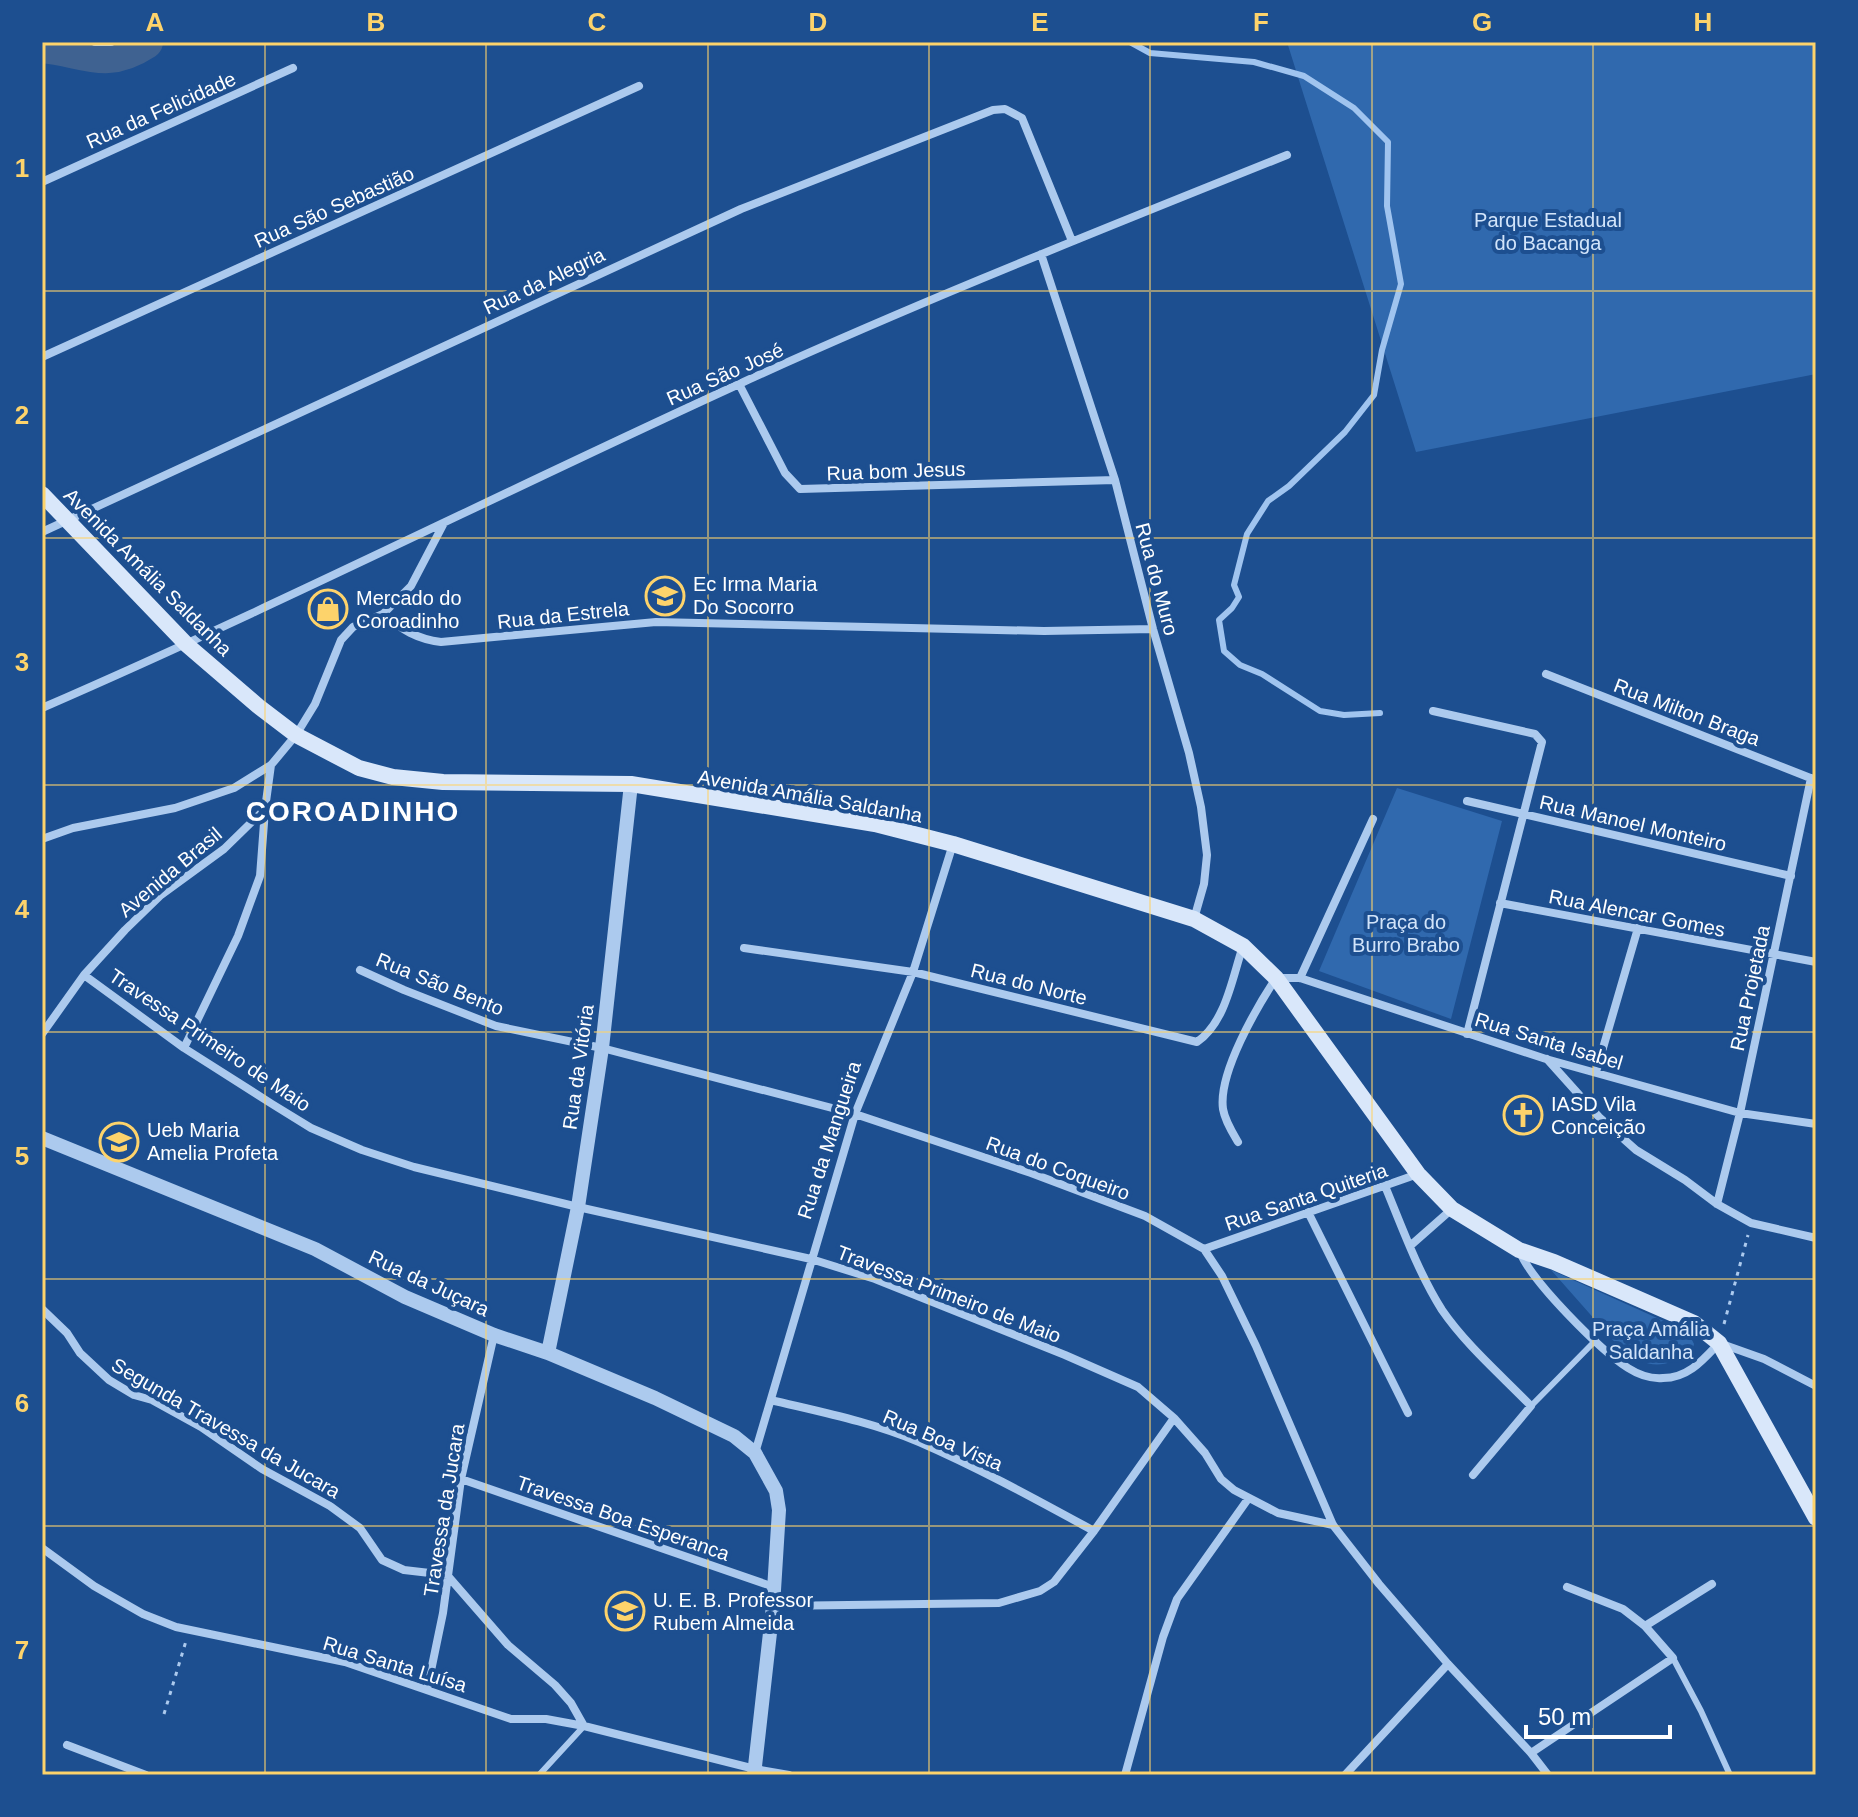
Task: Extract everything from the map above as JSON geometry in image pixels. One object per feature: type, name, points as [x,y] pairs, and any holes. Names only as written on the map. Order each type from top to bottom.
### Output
[{"type":"main road","name":"Avenida Amália Saldanha","points":[[42,494],[187,645],[296,735],[359,768],[393,777],[443,782],[631,784],[875,824],[953,844],[1194,919],[1243,946],[1276,978],[1418,1174],[1452,1209],[1519,1250],[1682,1316],[1719,1343]]},
{"type":"main road","points":[[1719,1343],[1816,1518]]},
{"type":"street","points":[[95,42],[111,42]]},
{"type":"street","name":"Rua da Felicidade","points":[[42,182],[293,68]]},
{"type":"street","name":"Rua São Sebastião","points":[[42,357],[639,86]]},
{"type":"street","name":"Rua da Alegria","points":[[42,532],[741,209],[993,110],[1014,112],[1022,118],[1072,241]]},
{"type":"street","name":"Rua São José","points":[[42,708],[187,645],[739,384],[1072,241],[1287,155]]},
{"type":"street","name":"Rua do Muro","points":[[1041,254],[1115,480],[1189,753],[1201,807],[1207,855],[1204,884],[1194,919]]},
{"type":"street","name":"Rua bom Jesus","points":[[739,384],[785,473],[800,489],[1115,480]]},
{"type":"street","points":[[42,839],[73,828],[175,808],[234,788],[271,765],[296,735],[324,687],[341,640],[353,627],[383,614],[411,586],[444,522]]},
{"type":"street","name":"Rua da Estrela","points":[[383,614],[401,629],[421,639],[441,642],[656,622],[1044,631],[1153,629]]},
{"type":"street","name":"Rua Milton Braga","points":[[1546,674],[1813,779]]},
{"type":"street","points":[[1433,711],[1540,737],[1541,753],[1522,814],[1467,1034]]},
{"type":"street","points":[[184,1048],[238,936],[260,876],[271,765]]},
{"type":"street","name":"Rua Projetada","points":[[1717,1204],[1813,779]]},
{"type":"street","name":"Rua da Vitória","points":[[548,1353],[578,1207],[602,1048],[631,784]]},
{"type":"street","name":"Rua Manoel Monteiro","points":[[1467,801],[1791,876]]},
{"type":"street","name":"Avenida Brasil","points":[[42,1034],[84,975],[161,895],[224,849],[265,809]]},
{"type":"street","points":[[1300,978],[1373,819]]},
{"type":"street","name":"Rua da Mangueira","points":[[755,1453],[855,1114],[913,972],[953,844]]},
{"type":"street","name":"Rua Alencar Gomes","points":[[1500,903],[1816,962]]},
{"type":"street","points":[[1596,1072],[1638,928]]},
{"type":"street","name":"Rua do Norte","points":[[744,948],[913,972],[1197,1042],[1210,1032],[1221,1012],[1243,946]]},
{"type":"street","name":"Rua São Bento","points":[[360,970],[496,1026],[602,1048]]},
{"type":"street","name":"Travessa Primeiro de Maio","points":[[84,975],[184,1048],[311,1128],[362,1150],[414,1167],[811,1259],[875,1279],[1138,1387],[1174,1418],[1205,1453],[1221,1479],[1248,1499],[1278,1513],[1333,1525]]},
{"type":"street","points":[[1238,1142],[1223,1110],[1222,1094],[1242,1039],[1258,1005],[1276,978]]},
{"type":"street","name":"Rua Santa Isabel","points":[[1276,978],[1300,978],[1546,1059],[1740,1113],[1816,1124]]},
{"type":"street","name":"Rua do Coqueiro","points":[[602,1048],[855,1114],[1031,1173],[1145,1216],[1204,1249],[1222,1276],[1256,1346],[1333,1525]]},
{"type":"street","points":[[1546,1059],[1599,1117],[1636,1150],[1717,1204],[1751,1223],[1816,1238]]},
{"type":"street","name":"Rua da Juçara","points":[[42,1138],[315,1249],[405,1297],[494,1335],[548,1353],[734,1436],[755,1453],[776,1491],[779,1510],[774,1587]]},
{"type":"street","name":"Rua Santa Quiteria","points":[[1204,1249],[1418,1174]]},
{"type":"street","points":[[1385,1186],[1410,1246],[1441,1307],[1456,1329],[1531,1406],[1473,1475]]},
{"type":"street","points":[[1410,1246],[1452,1209]]},
{"type":"street","points":[[1308,1212],[1408,1413]]},
{"type":"street","name":"Avenida Amália Saldanha","points":[[1519,1250],[1536,1279],[1596,1340],[1629,1369],[1646,1377],[1662,1378],[1689,1371],[1719,1343],[1764,1359],[1816,1386]]},
{"type":"street","name":"Segunda Travessa da Jucara","points":[[42,1309],[67,1333],[80,1353],[109,1380],[201,1427],[262,1469],[330,1506],[360,1528],[382,1560],[404,1570],[447,1575]]},
{"type":"street","name":"Travessa da Jucara","points":[[427,1690],[443,1613],[461,1479],[494,1335]]},
{"type":"street","name":"Rua Boa Vista","points":[[771,1400],[850,1419],[916,1441],[1005,1483],[1094,1531]]},
{"type":"street","points":[[773,1606],[999,1603],[1026,1597],[1054,1582],[1174,1418]]},
{"type":"street","name":"Travessa Boa Esperanca","points":[[461,1479],[774,1587]]},
{"type":"street","points":[[1125,1775],[1163,1637],[1177,1599],[1248,1499]]},
{"type":"street","points":[[1333,1525],[1379,1584],[1548,1775]]},
{"type":"street","name":"Rua Santa Luísa","points":[[42,1548],[94,1586],[143,1614],[189,1629],[345,1662],[511,1719],[546,1719],[584,1726],[754,1772],[789,1775]]},
{"type":"street","points":[[447,1575],[508,1645],[555,1685],[571,1703],[584,1726]]},
{"type":"street","points":[[1645,1626],[1712,1584]]},
{"type":"street","points":[[754,1772],[774,1587]]},
{"type":"street","points":[[1531,1753],[1673,1658],[1645,1626],[1623,1609],[1567,1587]]},
{"type":"street","points":[[1345,1775],[1448,1664]]},
{"type":"street","points":[[67,1745],[146,1775]]},
{"type":"lane","points":[[1531,1406],[1596,1340]]},
{"type":"lane","points":[[1673,1658],[1730,1775]]},
{"type":"lane","points":[[539,1775],[584,1726]]},
{"type":"path","points":[[1719,1343],[1751,1223]]},
{"type":"path","points":[[164,1714],[189,1629]]},
{"type":"green space","name":"Parque Estadual do Bacanga","points":[[1287,42],[1816,42],[1816,374],[1416,452]]},
{"type":"green space","name":"Praça do Burro Brabo","points":[[1397,788],[1502,821],[1451,1019],[1319,971]]},
{"type":"green space","name":"Praça Amália Saldanha","points":[[1551,1270],[1688,1332],[1694,1344],[1692,1353],[1663,1364],[1647,1363],[1630,1355],[1620,1348]]},
{"type":"waterway","points":[[42,46],[106,56],[118,55],[146,42]]},
{"type":"waterway","points":[[1130,42],[1150,53],[1254,62],[1304,76],[1354,108],[1388,142],[1387,206],[1401,284],[1382,350],[1374,395],[1345,432],[1289,486],[1268,501],[1247,534],[1234,585],[1239,597],[1219,620],[1224,651],[1240,665],[1262,674],[1320,711],[1344,715],[1380,713]]},
{"type":"place","name":"Ec Irma Maria Do Socorro","points":[[665,596]]},
{"type":"place","name":"Mercado do Coroadinho","points":[[328,609]]},
{"type":"place","name":"IASD Vila Conceição","points":[[1523,1115]]},
{"type":"place","name":"Ueb Maria Amelia Profeta","points":[[119,1142]]},
{"type":"place","name":"U. E. B. Professor Rubem Almeida","points":[[625,1611]]},
{"type":"district","name":"COROADINHO","points":[[353,811]]}]
